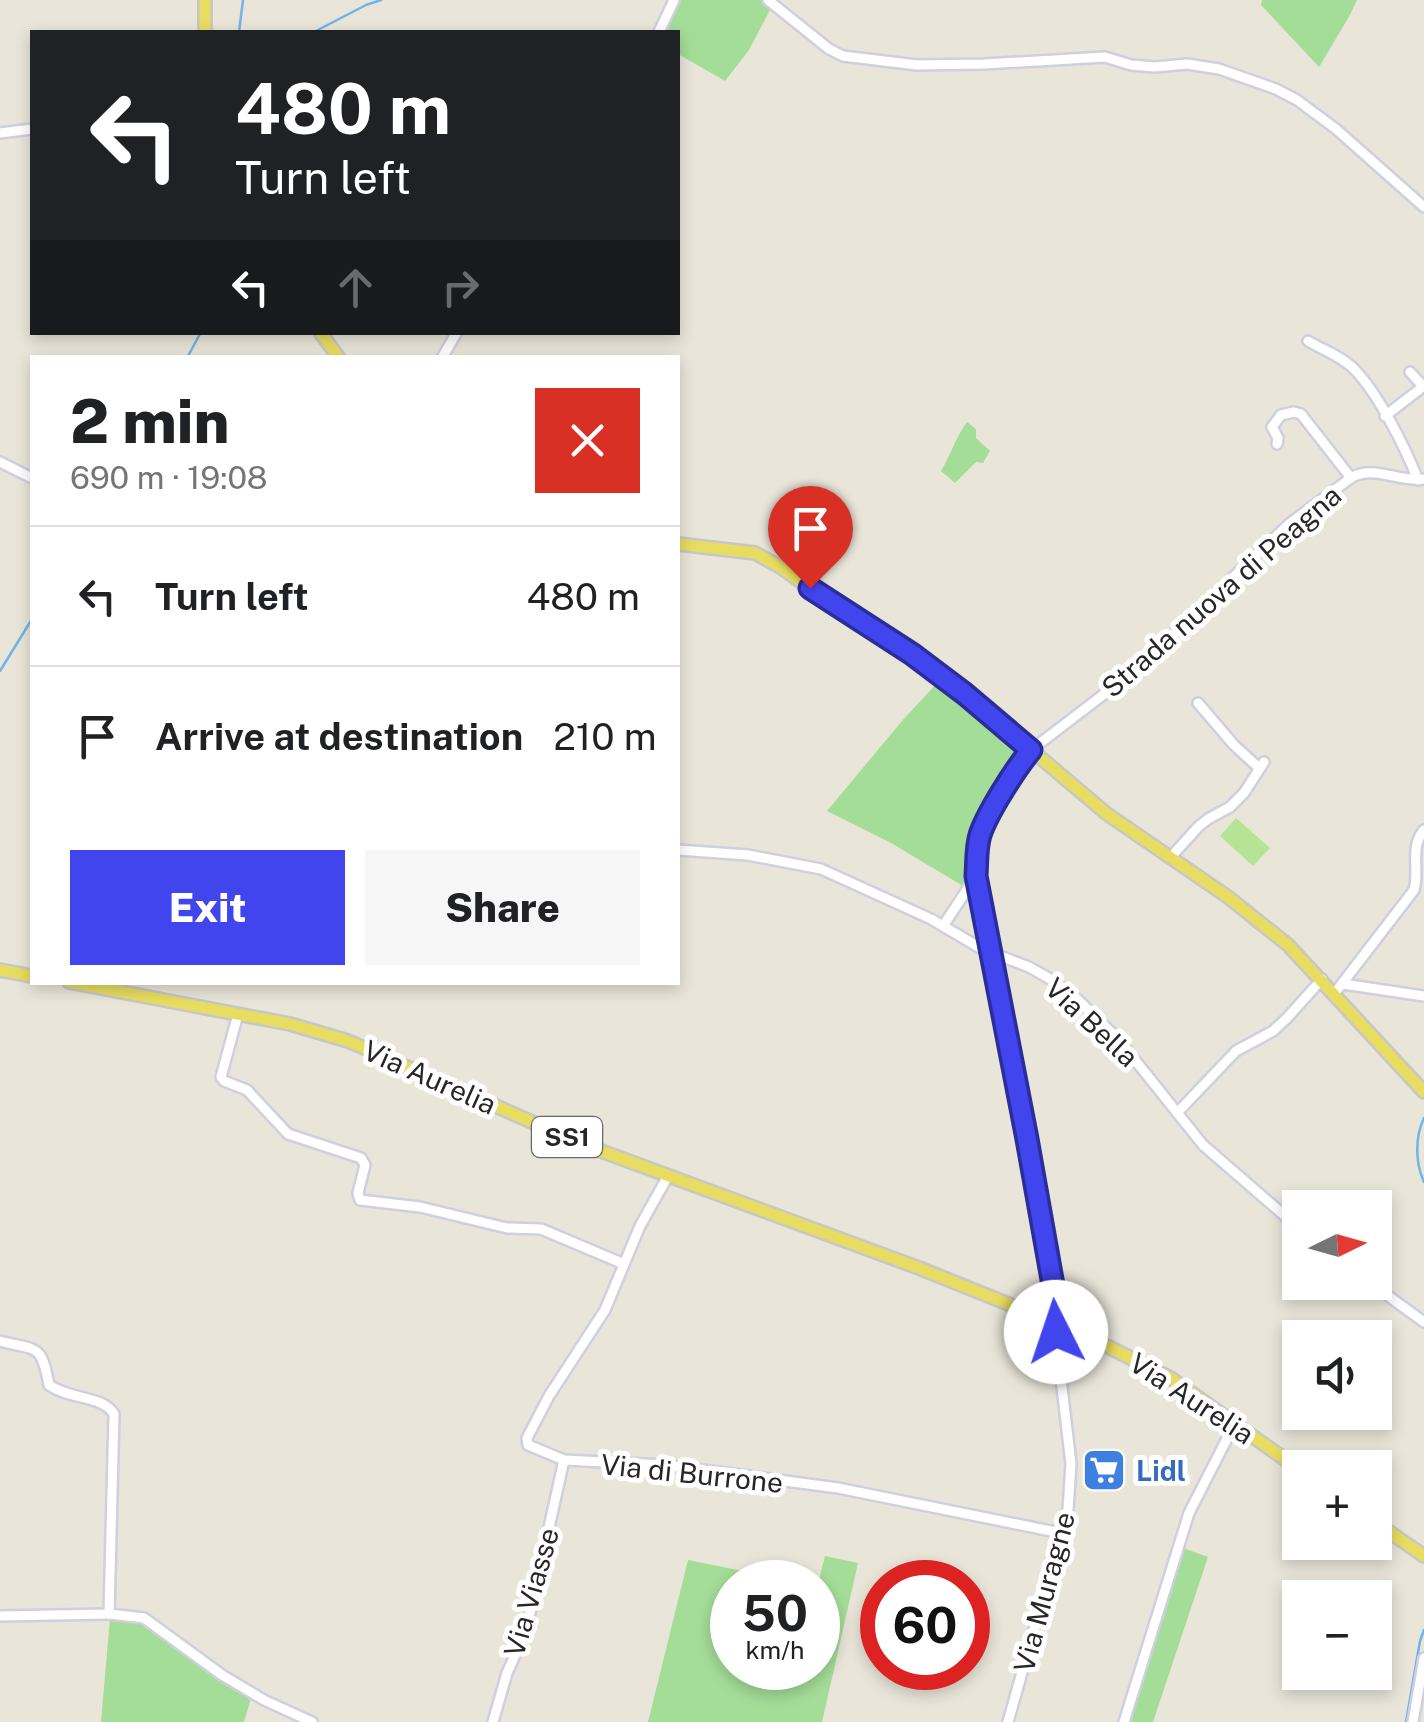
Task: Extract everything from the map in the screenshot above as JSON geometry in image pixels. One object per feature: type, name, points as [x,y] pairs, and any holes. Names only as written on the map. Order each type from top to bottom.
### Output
[{"type":"main road","points":[[205,0],[205,30]]},
{"type":"main road","points":[[680,544],[755,553],[912,654],[1107,814],[1228,897],[1288,945],[1338,989],[1424,1092]]},
{"type":"main road","points":[[0,970],[30,976]]},
{"type":"main road","name":"Via Aurelia","points":[[85,985],[290,1024],[348,1041],[536,1124],[668,1176],[1061,1321],[1076,1321],[1080,1333],[1172,1379],[1282,1457]]},
{"type":"main road","points":[[1061,1321],[1056,1332],[1064,1342],[1076,1340],[1080,1333]]},
{"type":"main road","points":[[1392,1534],[1424,1556]]},
{"type":"street","points":[[660,30],[674,0]]},
{"type":"street","points":[[768,0],[843,56],[918,65],[1106,58],[1131,65],[1187,64],[1219,69],[1276,88],[1297,100],[1424,207]]},
{"type":"street","points":[[0,133],[30,129]]},
{"type":"street","points":[[1308,341],[1353,368],[1421,479]]},
{"type":"street","points":[[1385,416],[1420,389],[1410,372]]},
{"type":"street","points":[[1277,444],[1272,427],[1281,415],[1301,414],[1351,478]]},
{"type":"street","points":[[0,462],[30,477]]},
{"type":"street","name":"Strada nuova di Peagna","points":[[976,876],[982,829],[1031,750],[1162,645],[1288,524],[1351,478],[1373,472],[1402,480],[1421,479]]},
{"type":"street","points":[[1170,858],[1198,827],[1230,807],[1261,765],[1234,744],[1198,704]]},
{"type":"street","points":[[1338,989],[1414,890],[1414,848],[1424,830]]},
{"type":"street","name":"Via Bella","points":[[680,850],[748,854],[821,869],[1052,980],[1119,1040],[1202,1145],[1282,1214]]},
{"type":"street","points":[[944,926],[976,876]]},
{"type":"street","points":[[976,876],[1061,1321]]},
{"type":"street","points":[[1177,1113],[1236,1052],[1288,1018],[1322,978]]},
{"type":"street","points":[[1338,989],[1424,996]]},
{"type":"street","points":[[238,1014],[221,1077],[248,1090],[288,1134],[361,1158],[365,1165],[358,1198],[365,1202],[420,1206],[507,1228],[541,1229],[624,1264]]},
{"type":"street","name":"Via di Burrone","points":[[668,1176],[640,1226],[604,1310],[527,1438],[530,1447],[564,1460],[665,1465],[838,1488],[1061,1533]]},
{"type":"street","points":[[1392,1299],[1424,1322]]},
{"type":"street","points":[[0,1341],[37,1350],[44,1358],[49,1385],[62,1394],[105,1403],[112,1410],[108,1614]]},
{"type":"street","name":"Via Muragne","points":[[1008,1722],[1072,1483],[1060,1370],[1064,1342]]},
{"type":"street","points":[[1124,1722],[1190,1513],[1235,1423]]},
{"type":"street","name":"Via Viasse","points":[[493,1722],[526,1630],[564,1460]]},
{"type":"street","points":[[0,1616],[108,1614],[144,1618],[222,1676],[312,1722]]},
{"type":"street","points":[[1413,1722],[1424,1658]]},
{"type":"green space","points":[[680,0],[763,0],[772,6],[749,50],[725,81],[680,55],[680,30],[666,30]]},
{"type":"green space","points":[[1262,0],[1357,0],[1319,67],[1261,5]]},
{"type":"green space","points":[[967,422],[990,451],[983,463],[976,462],[955,483],[941,471]]},
{"type":"green space","points":[[939,681],[1024,749],[983,818],[963,886],[827,811]]},
{"type":"green space","points":[[1236,818],[1270,848],[1253,866],[1220,836]]},
{"type":"green space","points":[[1183,1548],[1208,1557],[1153,1722],[1127,1722]]},
{"type":"green space","points":[[825,1556],[858,1563],[840,1642],[840,1560],[824,1560]]},
{"type":"green space","points":[[688,1560],[710,1564],[710,1690],[829,1690],[822,1722],[648,1722]]},
{"type":"green space","points":[[110,1618],[136,1619],[148,1625],[251,1698],[244,1722],[101,1722]]},
{"type":"waterway","points":[[239,30],[243,0]]},
{"type":"waterway","points":[[318,30],[381,0]]},
{"type":"waterway","points":[[189,355],[199,335]]},
{"type":"waterway","points":[[0,671],[30,622]]},
{"type":"waterway","points":[[1424,1118],[1417,1150],[1424,1182]]},
{"type":"waterway","points":[[1406,1722],[1424,1630]]},
{"type":"place","name":"Lidl","points":[[1104,1470]]},
{"type":"route","points":[[810,588],[912,654],[1031,750],[982,829],[976,876],[1056,1302],[1064,1319],[1056,1332]]}]
